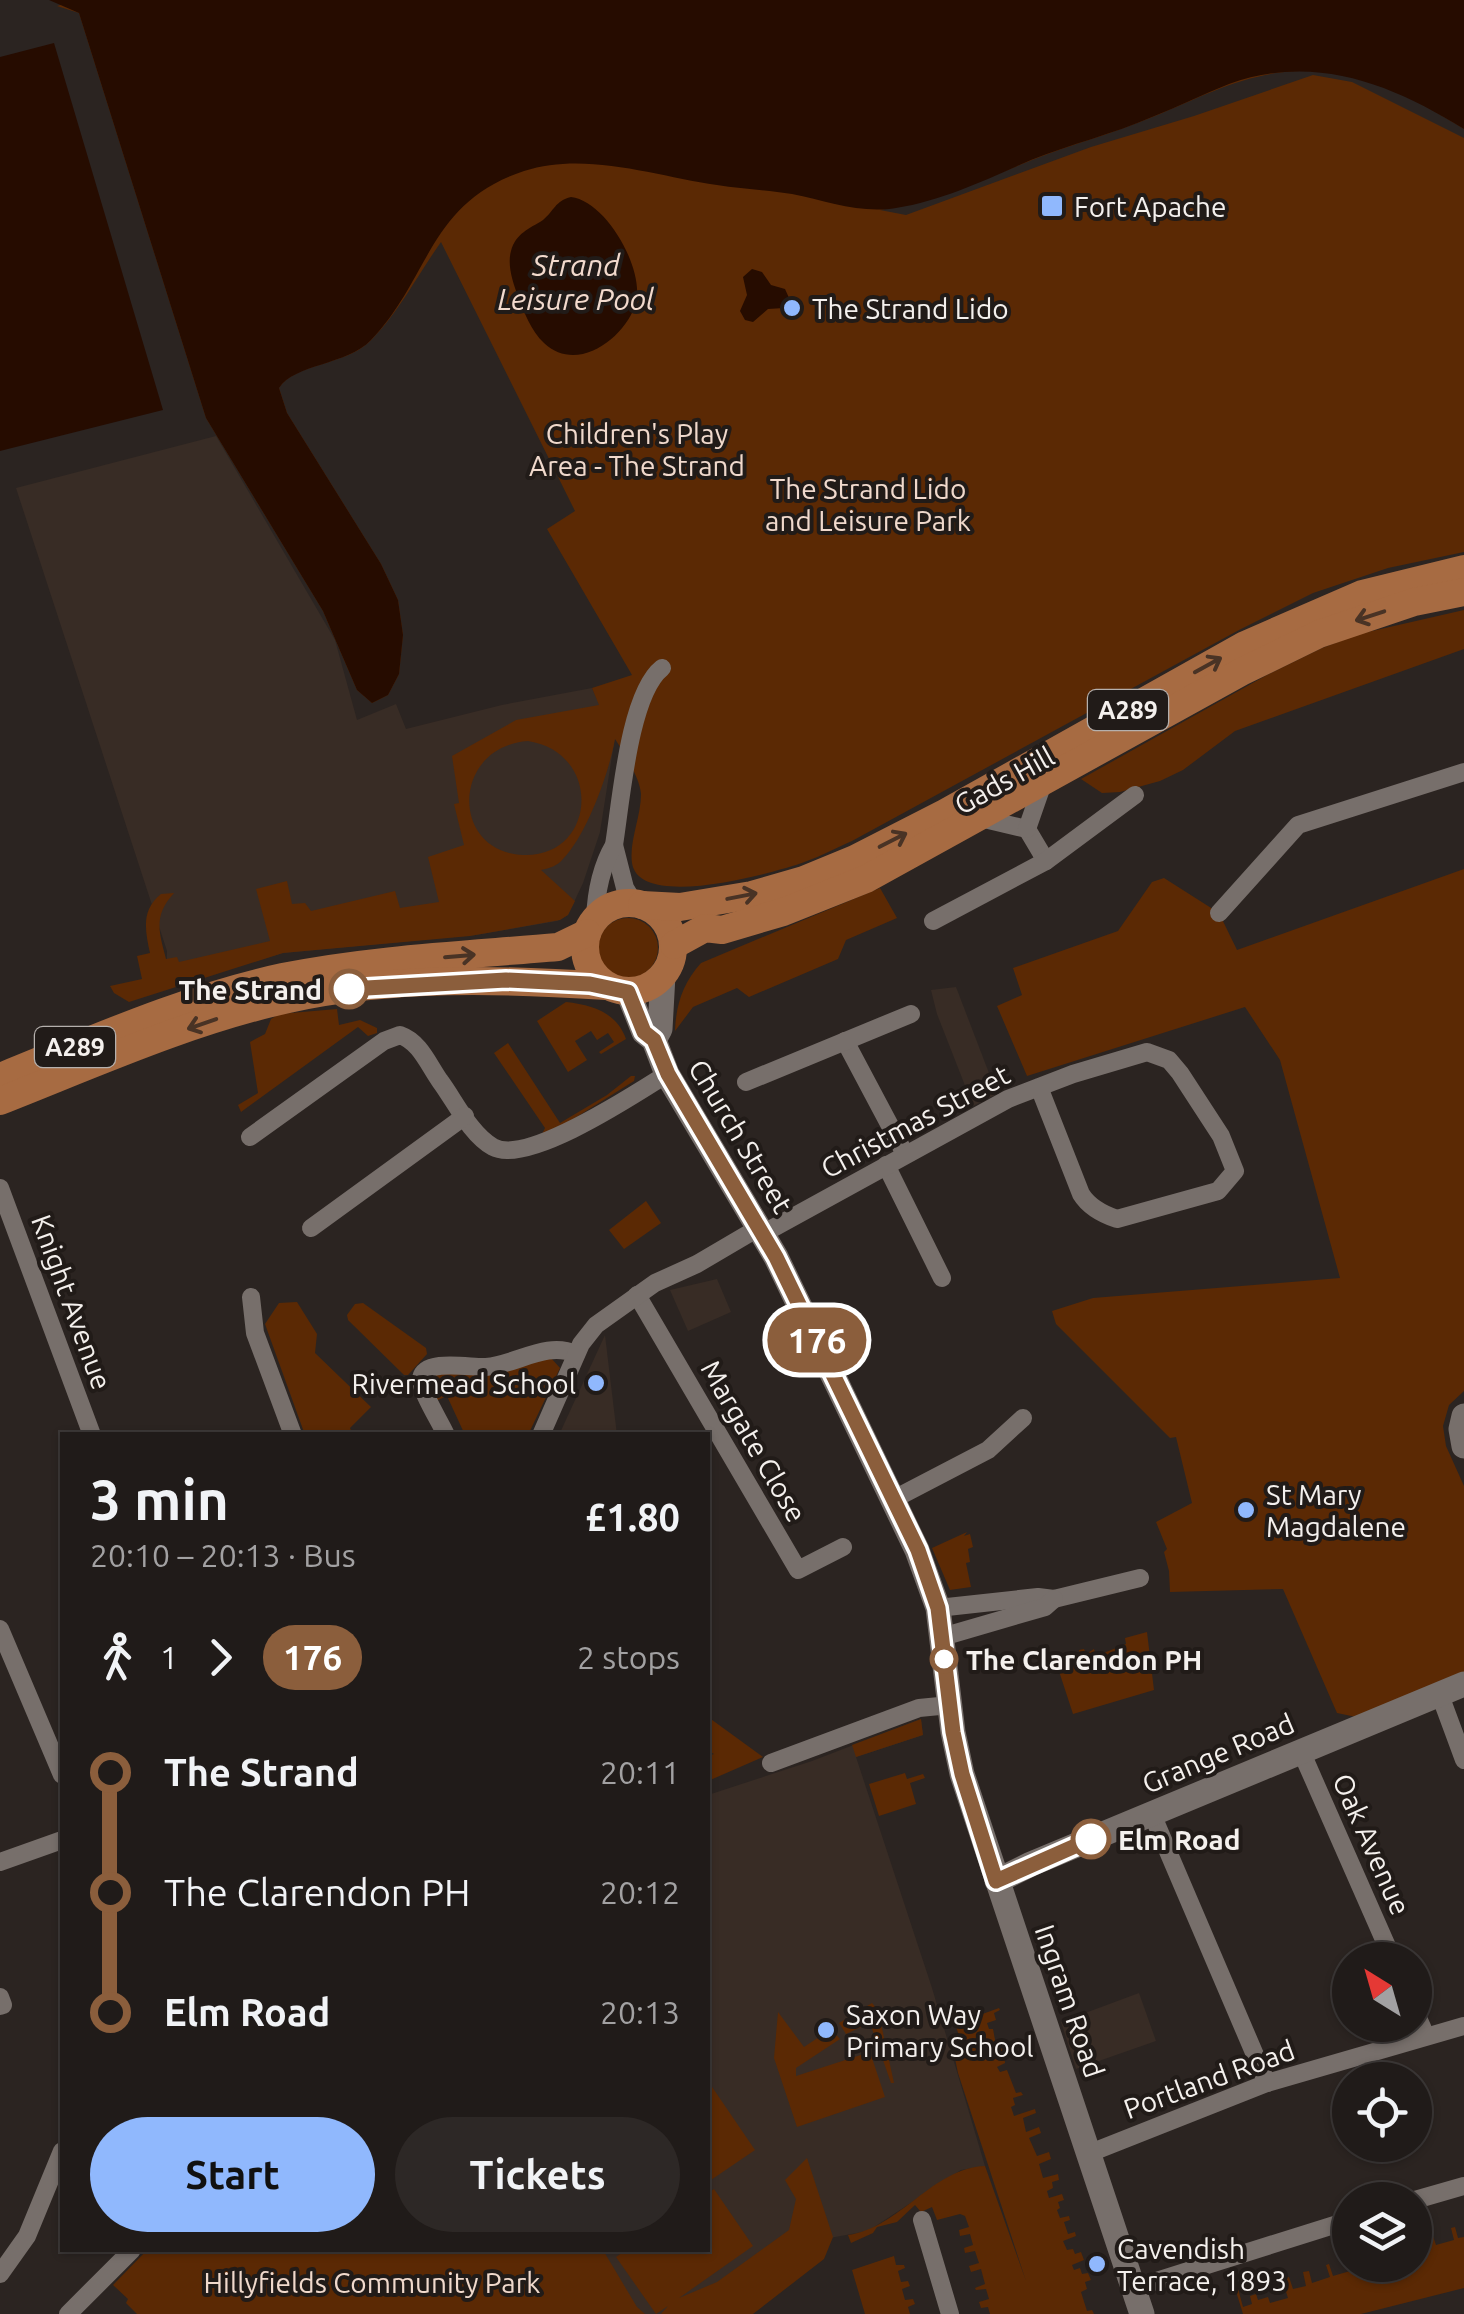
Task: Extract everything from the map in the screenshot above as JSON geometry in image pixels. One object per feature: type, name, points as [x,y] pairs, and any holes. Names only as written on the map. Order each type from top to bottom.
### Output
[{"type":"main road","name":"Gads Hill","points":[[638,904],[680,907],[752,895],[856,859],[1261,637],[1362,594],[1464,570]]},
{"type":"main road","name":"Gads Hill","points":[[669,961],[709,944],[722,930],[840,892],[1242,672],[1319,634],[1414,602],[1464,592]]},
{"type":"main road","name":"A289","points":[[0,1077],[205,998],[280,978],[362,964],[558,947],[620,904],[638,904]]},
{"type":"main road","points":[[638,904],[668,924],[669,961]]},
{"type":"main road","points":[[591,926],[588,963],[617,989]]},
{"type":"main road","name":"A289","points":[[0,1100],[207,1022],[323,992],[459,982],[538,981],[617,989],[653,984],[669,961]]},
{"type":"street","points":[[591,926],[606,859],[614,845],[640,702],[653,676],[662,668]]},
{"type":"street","points":[[1219,912],[1298,824],[1464,772]]},
{"type":"street","points":[[1027,829],[1043,783]]},
{"type":"street","points":[[932,921],[1046,861],[1134,795]]},
{"type":"street","points":[[980,818],[1027,829],[1046,861]]},
{"type":"street","points":[[614,845],[625,888],[638,904]]},
{"type":"street","name":"Church Street","points":[[654,1040],[660,1028],[669,961]]},
{"type":"street","name":"Church Street","points":[[617,989],[644,1032],[654,1040],[668,1074],[762,1230],[918,1550],[938,1608],[950,1705]]},
{"type":"street","points":[[746,1082],[911,1014]]},
{"type":"street","points":[[250,1137],[384,1041],[400,1035],[416,1045],[491,1146],[505,1151],[525,1150],[574,1128],[668,1074]]},
{"type":"street","points":[[845,1041],[906,1154]]},
{"type":"street","name":"Christmas Street","points":[[542,1432],[576,1354],[596,1325],[636,1295],[973,1117],[1039,1087],[1133,1055],[1158,1054],[1180,1073],[1220,1136],[1234,1170],[1218,1192],[1117,1219],[1106,1215],[1087,1204],[1081,1194],[1039,1087]]},
{"type":"street","points":[[310,1228],[465,1116]]},
{"type":"street","points":[[886,1165],[942,1278]]},
{"type":"street","name":"Knight Avenue","points":[[0,1188],[91,1432]]},
{"type":"street","name":"Margate Close","points":[[636,1295],[798,1570],[843,1547]]},
{"type":"street","points":[[250,1297],[254,1333],[291,1432]]},
{"type":"street","points":[[445,1432],[422,1386],[422,1376],[428,1369],[499,1365],[554,1348],[576,1354]]},
{"type":"street","points":[[1464,1416],[1464,1446]]},
{"type":"street","points":[[892,1500],[988,1450],[1023,1418]]},
{"type":"street","points":[[938,1608],[1038,1597],[1054,1599],[1140,1578]]},
{"type":"street","points":[[942,1637],[1045,1608],[1054,1599]]},
{"type":"street","points":[[0,1629],[60,1770]]},
{"type":"street","points":[[1452,1690],[1464,1760]]},
{"type":"street","name":"Grange Road","points":[[996,1881],[1452,1690]]},
{"type":"street","points":[[771,1763],[919,1708],[950,1705]]},
{"type":"street","name":"Ingram Road","points":[[950,1705],[962,1774],[1142,2314]]},
{"type":"street","name":"Oak Avenue","points":[[1301,1751],[1385,1942]]},
{"type":"street","points":[[1152,1814],[1267,2083]]},
{"type":"street","points":[[0,1862],[60,1841]]},
{"type":"street","name":"Portland Road","points":[[1432,2034],[1464,2026]]},
{"type":"street","name":"Portland Road","points":[[1090,2152],[1267,2083],[1406,2042]]},
{"type":"street","points":[[0,2274],[27,2236],[60,2156]]},
{"type":"street","points":[[1432,2195],[1464,2186]]},
{"type":"street","points":[[922,2220],[950,2314]]},
{"type":"street","points":[[1134,2288],[1332,2226]]},
{"type":"street","points":[[908,2247],[928,2242]]},
{"type":"street","points":[[68,2314],[130,2252]]},
{"type":"shaded area","points":[[216,436],[335,640],[357,720],[396,704],[406,729],[592,688],[615,737],[600,832],[568,915],[557,921],[476,935],[283,953],[166,988],[167,951],[16,488]]},
{"type":"shaded area","points":[[956,987],[997,1094],[973,1106],[931,990]]},
{"type":"shaded area","points":[[717,1279],[731,1312],[688,1331],[670,1290]]},
{"type":"shaded area","name":"Rivermead School","points":[[605,1335],[617,1432],[560,1432]]},
{"type":"shaded area","name":"Saxon Way Primary School","points":[[921,1719],[923,1735],[856,1757],[985,2166],[961,2170],[868,2231],[802,2243],[687,2314],[631,2314],[591,2252],[710,2252],[710,1794]]},
{"type":"shaded area","points":[[1139,1993],[1156,2041],[1076,2069],[1061,2022]]},
{"type":"green space","name":"The Strand Lido and Leisure Park","points":[[77,0],[1464,0],[1464,129],[1406,97],[1366,81],[1323,72],[1281,72],[1226,86],[958,190],[880,210],[906,215],[1091,147],[1313,75],[1352,82],[1464,138],[1464,552],[1388,568],[1313,593],[852,841],[803,863],[733,881],[679,887],[640,877],[632,855],[640,788],[615,739],[608,769],[580,834],[561,861],[541,870],[575,901],[568,915],[560,920],[470,936],[283,953],[129,1002],[110,986],[142,979],[137,956],[150,953],[147,914],[161,894],[174,893],[160,917],[160,932],[166,959],[177,957],[179,962],[270,941],[256,889],[287,881],[292,904],[305,903],[311,911],[395,891],[400,908],[439,902],[428,857],[464,845],[454,804],[459,803],[452,756],[516,720],[599,705],[592,688],[632,675],[547,529],[575,511],[441,242],[398,308],[368,343],[346,356],[296,374],[279,388],[287,413],[381,564],[398,600],[403,635],[399,674],[388,695],[372,703],[357,690],[323,611],[206,418],[79,13],[57,6]],"holes":[[[528,741],[553,749],[570,764],[579,783],[581,804],[577,823],[565,840],[547,851],[523,855],[499,849],[482,837],[472,819],[469,799],[473,779],[484,761],[503,747]]]},
{"type":"green space","points":[[1464,610],[1464,649],[1235,731],[1183,770],[1160,781],[1102,793],[1081,779],[1322,648],[1359,634]]},
{"type":"green space","points":[[1464,869],[1464,1391],[1449,1405],[1443,1426],[1446,1446],[1464,1486],[1464,1675],[1361,1718],[1337,1713],[1283,1589],[1170,1592],[1164,1552],[1167,1549],[1156,1522],[1192,1503],[1176,1437],[1170,1438],[1056,1324],[1052,1311],[1093,1298],[1340,1278],[1280,1060],[1245,1007],[1027,1076],[997,1006],[1022,995],[1013,968],[1118,931],[1152,882],[1164,878],[1219,913],[1237,950]]},
{"type":"green space","points":[[880,888],[897,918],[846,940],[838,959],[749,997],[737,988],[693,1007],[675,1031],[682,994],[701,963]]},
{"type":"green space","points":[[628,918],[649,927],[658,948],[649,969],[628,978],[607,969],[598,948],[607,927]]},
{"type":"green space","points":[[566,1002],[603,1012],[617,1023],[626,1039],[601,1054],[614,1042],[608,1033],[597,1040],[591,1031],[575,1041],[587,1060],[568,1072],[537,1021]]},
{"type":"green space","points":[[337,1009],[339,1025],[360,1020],[377,1028],[377,1033],[368,1036],[358,1027],[241,1112],[238,1105],[258,1093],[250,1042],[265,1034],[271,1019],[279,1014]]},
{"type":"green space","points":[[508,1043],[560,1123],[631,1076],[635,1076],[634,1081],[562,1126],[542,1134],[545,1128],[494,1053]]},
{"type":"green space","points":[[646,1201],[661,1223],[624,1249],[609,1230]]},
{"type":"green space","points":[[297,1302],[317,1334],[315,1353],[371,1407],[350,1428],[352,1432],[304,1432],[265,1324],[279,1303]]},
{"type":"green space","points":[[363,1303],[426,1348],[427,1354],[408,1375],[348,1320],[355,1304]]},
{"type":"green space","points":[[551,1358],[560,1368],[529,1432],[464,1432],[447,1396],[436,1401],[430,1375]]},
{"type":"green space","points":[[967,1532],[964,1536],[970,1534],[973,1547],[968,1549],[970,1562],[966,1563],[971,1587],[950,1590],[932,1548]]},
{"type":"green space","points":[[1147,1632],[1154,1690],[1073,1714],[1055,1659],[1060,1665],[1068,1662],[1067,1657],[1080,1656],[1079,1650],[1084,1649],[1086,1654],[1094,1649],[1096,1656],[1126,1644],[1125,1638]]},
{"type":"green space","points":[[710,1718],[763,1757],[710,1780],[710,1755],[714,1754],[710,1752]]},
{"type":"green space","points":[[921,1719],[923,1735],[856,1757],[852,1745]]},
{"type":"green space","points":[[905,1773],[907,1779],[923,1774],[925,1778],[910,1783],[916,1804],[879,1816],[869,1784]]},
{"type":"green space","points":[[872,2003],[878,2010],[894,2083],[870,2023],[846,2034],[839,2023]]},
{"type":"green space","points":[[999,2008],[994,2013],[996,2020],[987,2023],[989,2029],[993,2029],[997,2050],[1012,2045],[1013,2049],[1004,2052],[1005,2063],[997,2067],[1000,2072],[1007,2070],[1016,2093],[1023,2095],[1013,2098],[1014,2116],[1035,2109],[1036,2113],[1023,2118],[1026,2132],[1039,2127],[1041,2133],[1029,2138],[1037,2156],[1049,2152],[1051,2159],[1039,2164],[1043,2178],[1058,2174],[1059,2180],[1052,2182],[1053,2188],[1047,2191],[1049,2198],[1062,2194],[1064,2200],[1058,2202],[1057,2210],[1060,2218],[1069,2216],[1070,2220],[1064,2222],[1068,2234],[1075,2232],[1076,2236],[1063,2241],[1067,2250],[1081,2252],[1084,2260],[1072,2265],[1074,2270],[1080,2268],[1082,2274],[1088,2273],[1091,2280],[1085,2282],[1087,2289],[1081,2292],[1087,2311],[1094,2314],[990,2314],[988,2307],[981,2308],[979,2302],[989,2299],[986,2289],[975,2288],[985,2284],[981,2269],[971,2272],[969,2266],[979,2263],[975,2251],[965,2253],[964,2248],[973,2245],[970,2234],[960,2236],[959,2230],[969,2227],[960,2214],[937,2220],[932,2207],[921,2212],[915,2205],[897,2222],[877,2227],[873,2233],[851,2243],[848,2235],[884,2222],[949,2177],[985,2166],[1026,2281],[952,2044],[961,2041],[955,2024]]},
{"type":"green space","points":[[778,2012],[804,2047],[831,2029],[840,2039],[796,2068],[796,2076],[870,2052],[885,2097],[797,2127],[774,2058]]},
{"type":"green space","points":[[710,2084],[755,2150],[710,2181]]},
{"type":"green space","points":[[807,2158],[833,2237],[824,2259],[753,2314],[661,2314],[668,2306],[656,2314],[616,2257],[623,2252],[710,2252],[710,2192],[714,2189],[753,2246],[679,2298],[717,2282],[789,2230],[796,2199],[785,2180]]},
{"type":"green space","points":[[1455,2227],[1458,2238],[1464,2237],[1464,2288],[1361,2314],[1243,2314],[1231,2275],[1234,2274],[1243,2307],[1252,2304],[1250,2296],[1256,2294],[1258,2300],[1268,2297],[1270,2303],[1288,2298],[1282,2279],[1289,2277],[1293,2289],[1306,2286],[1303,2272],[1309,2271],[1312,2283],[1330,2277],[1326,2265],[1329,2264],[1332,2282],[1432,2282],[1432,2233],[1436,2245],[1454,2240],[1451,2228]]},
{"type":"green space","name":"Hillyfields Community Park","points":[[145,2252],[604,2252],[645,2314],[137,2314],[113,2285]]},
{"type":"green space","points":[[894,2256],[896,2265],[905,2268],[898,2271],[901,2282],[908,2281],[910,2286],[902,2289],[905,2300],[913,2299],[915,2304],[908,2307],[910,2314],[865,2314],[852,2270]]},
{"type":"water","points":[[49,0],[1464,0],[1464,129],[1380,87],[1322,73],[1292,72],[1229,84],[965,188],[896,208],[857,208],[596,164],[548,165],[492,185],[449,222],[407,292],[371,340],[349,355],[296,374],[279,388],[287,413],[381,564],[398,600],[403,635],[399,674],[388,695],[372,703],[357,690],[323,611],[206,418],[79,13]]},
{"type":"water","points":[[54,43],[163,410],[0,451],[0,57]]},
{"type":"water","name":"Strand Leisure Pool","points":[[571,197],[585,201],[610,225],[630,258],[637,292],[629,318],[610,340],[584,354],[570,355],[557,352],[535,333],[516,291],[510,262],[513,245],[520,236]]},
{"type":"water","points":[[752,269],[762,272],[771,285],[785,289],[790,300],[784,308],[768,309],[753,322],[745,320],[740,311],[747,295],[743,277]]},
{"type":"bus line","name":"176","points":[[349,989],[506,980],[590,984],[628,992],[644,1032],[654,1040],[668,1074],[776,1257],[918,1550],[938,1608],[962,1774],[996,1881],[1091,1839]]},
{"type":"place","name":"Fort Apache","points":[[1052,206]]},
{"type":"place","name":"The Strand Lido","points":[[792,308]]},
{"type":"place","name":"The Strand","points":[[349,989]]},
{"type":"place","name":"Rivermead School","points":[[596,1383]]},
{"type":"place","name":"St Mary Magdalene","points":[[1246,1510]]},
{"type":"place","name":"The Clarendon PH","points":[[944,1659]]},
{"type":"place","name":"Elm Road","points":[[1091,1839]]},
{"type":"place","name":"Saxon Way Primary School","points":[[826,2030]]},
{"type":"place","name":"Cavendish Terrace, 1893","points":[[1097,2264]]},
{"type":"park label","name":"Children's Play Area - The Strand","points":[[637,449]]}]
